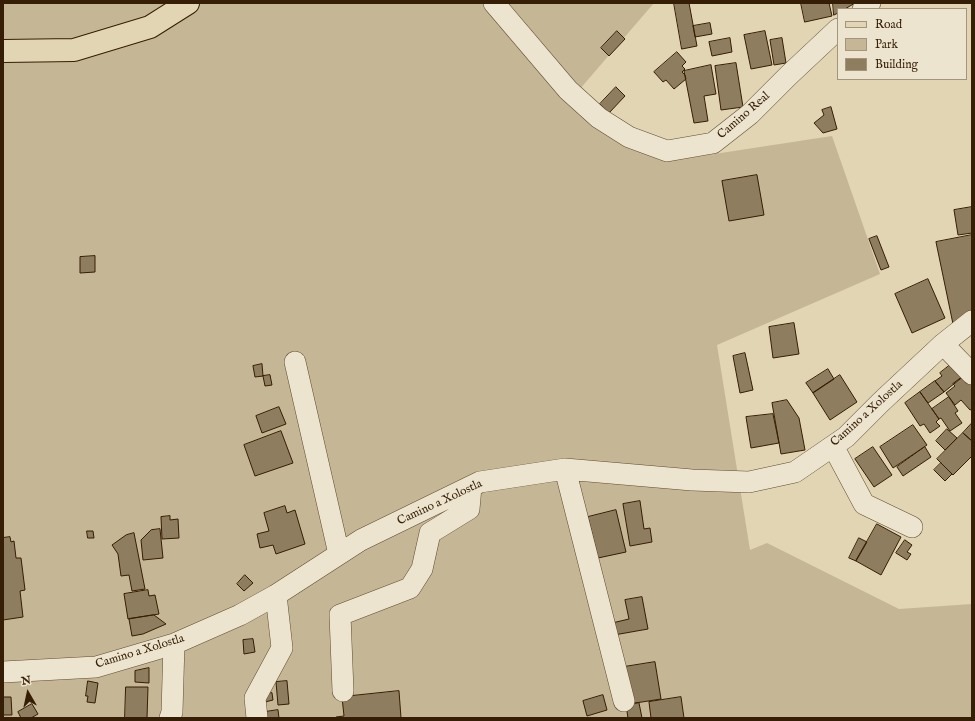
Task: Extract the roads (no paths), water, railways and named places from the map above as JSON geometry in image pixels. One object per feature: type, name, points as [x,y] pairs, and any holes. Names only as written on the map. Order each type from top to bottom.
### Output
[{"type":"main road","points":[[3,51],[74,50],[150,27],[188,3]]},
{"type":"street","name":"Camino Real","points":[[494,3],[568,90],[599,118],[629,137],[667,150],[713,143],[750,114],[837,30]]},
{"type":"street","name":"Camino a Xolostla","points":[[3,672],[96,667],[174,644],[240,615],[276,595],[361,540],[480,482],[565,470],[692,480],[749,482],[795,472],[846,437],[943,344],[972,321]]},
{"type":"street","points":[[943,344],[972,374]]},
{"type":"street","points":[[295,362],[339,554]]},
{"type":"street","points":[[833,446],[864,504],[912,527]]},
{"type":"street","points":[[565,470],[624,701]]},
{"type":"street","points":[[343,691],[340,615],[410,588],[422,569],[430,533],[469,509],[471,487]]},
{"type":"street","points":[[257,718],[256,698],[282,648],[276,595]]},
{"type":"street","points":[[170,718],[172,712],[174,644]]}]
